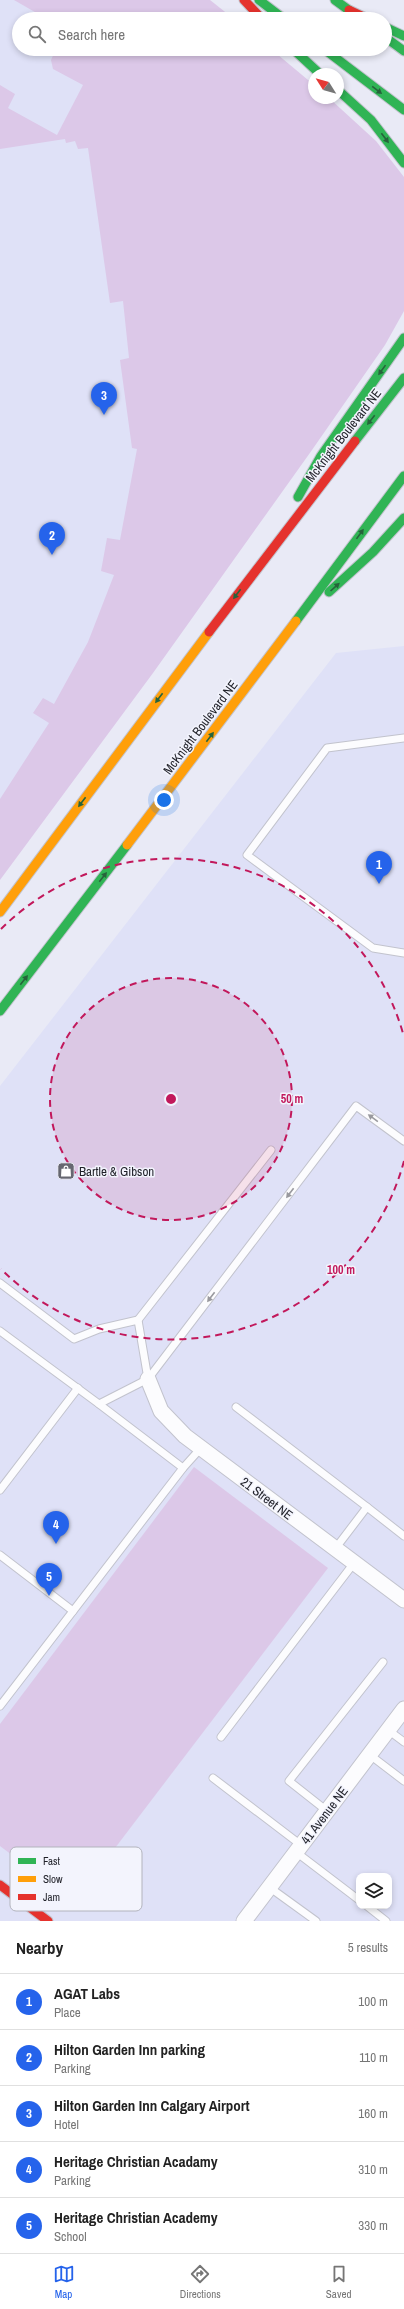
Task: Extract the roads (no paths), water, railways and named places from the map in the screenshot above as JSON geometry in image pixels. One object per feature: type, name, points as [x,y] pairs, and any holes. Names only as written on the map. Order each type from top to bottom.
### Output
[{"type":"main road","points":[[244,0],[255,12]]},
{"type":"main road","points":[[259,0],[275,12]]},
{"type":"main road","points":[[335,0],[352,12]]},
{"type":"main road","points":[[349,10],[353,12]]},
{"type":"main road","points":[[392,30],[404,36]]},
{"type":"main road","points":[[392,42],[404,51]]},
{"type":"main road","points":[[301,56],[314,68]]},
{"type":"main road","points":[[333,56],[404,110]]},
{"type":"main road","points":[[339,61],[382,81]]},
{"type":"main road","points":[[344,95],[371,120],[404,163]]},
{"type":"main road","points":[[260,562],[321,456],[404,338]]},
{"type":"main road","name":"McKnight Boulevard NE","points":[[0,912],[260,562],[404,378]]},
{"type":"main road","points":[[376,513],[404,467]]},
{"type":"main road","name":"McKnight Boulevard NE","points":[[0,1011],[296,622],[404,476]]},
{"type":"main road","points":[[296,622],[373,552],[404,518]]},
{"type":"main road","points":[[0,1885],[10,1892]]},
{"type":"main road","points":[[35,1911],[48,1921]]},
{"type":"street","name":"21 Street NE","points":[[148,1379],[161,1411],[185,1436],[404,1600]]},
{"type":"street","name":"41 Avenue NE","points":[[244,1921],[404,1709]]},
{"type":"lane","points":[[404,738],[327,748],[247,855],[373,948],[404,953]]},
{"type":"lane","points":[[99,1404],[148,1379],[356,1106],[404,1141]]},
{"type":"lane","points":[[0,1283],[74,1339],[99,1329],[138,1320],[271,1150]]},
{"type":"lane","points":[[138,1320],[148,1379]]},
{"type":"lane","points":[[0,1331],[183,1468]]},
{"type":"lane","points":[[0,1490],[78,1388]]},
{"type":"lane","points":[[236,1407],[404,1536]]},
{"type":"lane","points":[[0,1706],[72,1611],[200,1448]]},
{"type":"lane","points":[[335,1549],[367,1507]]},
{"type":"lane","points":[[0,1555],[72,1611]]},
{"type":"lane","points":[[221,1737],[354,1563]]},
{"type":"lane","points":[[327,1811],[289,1781],[383,1662]]},
{"type":"lane","points":[[388,1730],[404,1742]]},
{"type":"lane","points":[[370,1755],[404,1781]]},
{"type":"lane","points":[[213,1778],[356,1897]]},
{"type":"lane","points":[[270,1887],[306,1918],[316,1921]]},
{"type":"lane","points":[[370,1909],[386,1921]]},
{"type":"place","name":"Hilton Garden Inn Calgary Airport","points":[[104,415]]},
{"type":"place","name":"Hilton Garden Inn parking","points":[[52,555]]},
{"type":"place","name":"AGAT Labs","points":[[379,884]]},
{"type":"place","name":"Bartle & Gibson","points":[[66,1171]]},
{"type":"place","name":"Heritage Christian Acadamy","points":[[56,1544]]},
{"type":"place","name":"Heritage Christian Academy","points":[[49,1596]]}]
